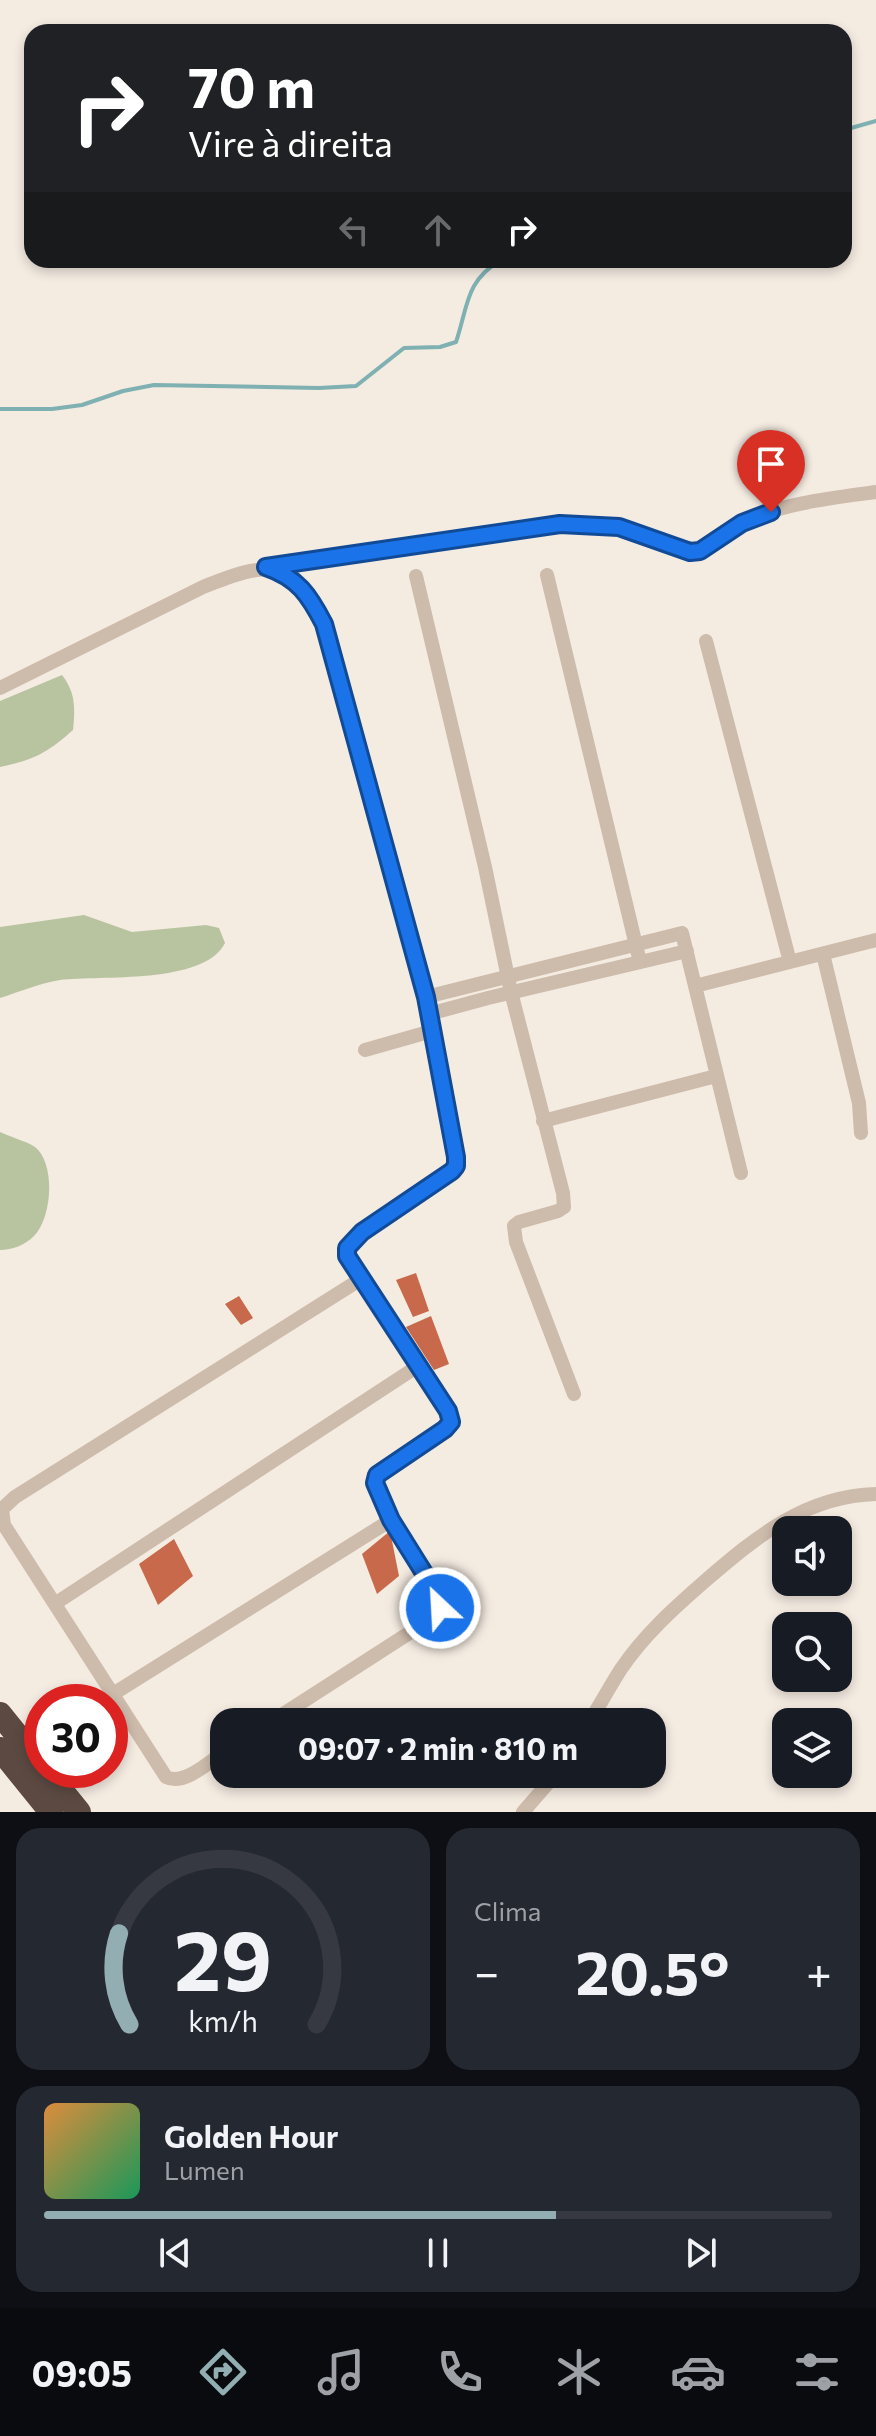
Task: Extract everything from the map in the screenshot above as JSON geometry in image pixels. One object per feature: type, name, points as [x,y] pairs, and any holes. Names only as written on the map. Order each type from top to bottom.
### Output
[{"type":"highway","points":[[0,1714],[24,1743]]},
{"type":"highway","points":[[0,1749],[51,1812]]},
{"type":"highway","points":[[60,1788],[79,1812]]},
{"type":"street","points":[[0,688],[203,587],[266,567],[560,524],[619,527],[690,552],[700,551],[742,523],[771,512],[815,501],[876,492]]},
{"type":"street","points":[[266,567],[292,579],[310,596],[324,624],[426,997],[456,1166],[353,1240],[347,1248],[347,1256],[448,1411],[451,1422],[377,1475],[375,1483],[391,1520],[439,1597],[440,1608],[431,1619],[293,1708]]},
{"type":"street","points":[[547,575],[640,962]]},
{"type":"street","points":[[416,576],[485,867],[507,976],[563,1193],[564,1207],[519,1222],[514,1226],[514,1234],[574,1394]]},
{"type":"street","points":[[706,641],[790,962]]},
{"type":"street","points":[[426,997],[682,933],[741,1173]]},
{"type":"street","points":[[695,986],[876,940]]},
{"type":"street","points":[[429,1014],[687,951]]},
{"type":"street","points":[[823,954],[859,1103],[861,1133]]},
{"type":"street","points":[[365,1050],[432,1031]]},
{"type":"street","points":[[543,1121],[716,1076]]},
{"type":"street","points":[[107,1684],[4,1525],[2,1509],[15,1497],[361,1279]]},
{"type":"street","points":[[56,1603],[418,1366]]},
{"type":"street","points":[[598,1708],[622,1668],[651,1632],[755,1539],[805,1510],[876,1494]]},
{"type":"street","points":[[128,1685],[391,1520]]},
{"type":"street","points":[[128,1717],[166,1777],[172,1780],[183,1778],[210,1761]]},
{"type":"street","points":[[523,1812],[544,1788]]},
{"type":"green space","points":[[62,675],[74,701],[73,730],[40,754],[0,767],[0,701]]},
{"type":"green space","points":[[84,915],[132,932],[206,925],[219,928],[225,943],[214,956],[196,966],[174,972],[60,980],[0,998],[0,927]]},
{"type":"green space","points":[[0,1132],[35,1147],[42,1155],[49,1178],[49,1191],[45,1217],[34,1236],[18,1246],[0,1250]]},
{"type":"building","points":[[416,1273],[429,1311],[413,1317],[396,1280]]},
{"type":"building","points":[[239,1296],[253,1318],[241,1325],[225,1304]]},
{"type":"building","points":[[431,1316],[449,1364],[434,1370],[406,1327]]},
{"type":"building","points":[[390,1531],[399,1576],[377,1594],[362,1554]]},
{"type":"building","points":[[174,1539],[193,1576],[158,1605],[139,1564]]},
{"type":"waterway","points":[[852,128],[876,121]]},
{"type":"waterway","points":[[0,409],[52,409],[82,405],[123,391],[154,385],[356,386],[404,348],[440,347],[456,342],[474,286],[489,268]]},
{"type":"route","points":[[440,1608],[439,1597],[391,1520],[375,1483],[377,1475],[451,1422],[448,1411],[347,1256],[347,1248],[362,1232],[452,1171],[456,1166],[456,1157],[426,997],[324,624],[310,596],[292,579],[266,567],[560,524],[619,527],[679,550],[700,551],[742,523],[771,512]]}]
